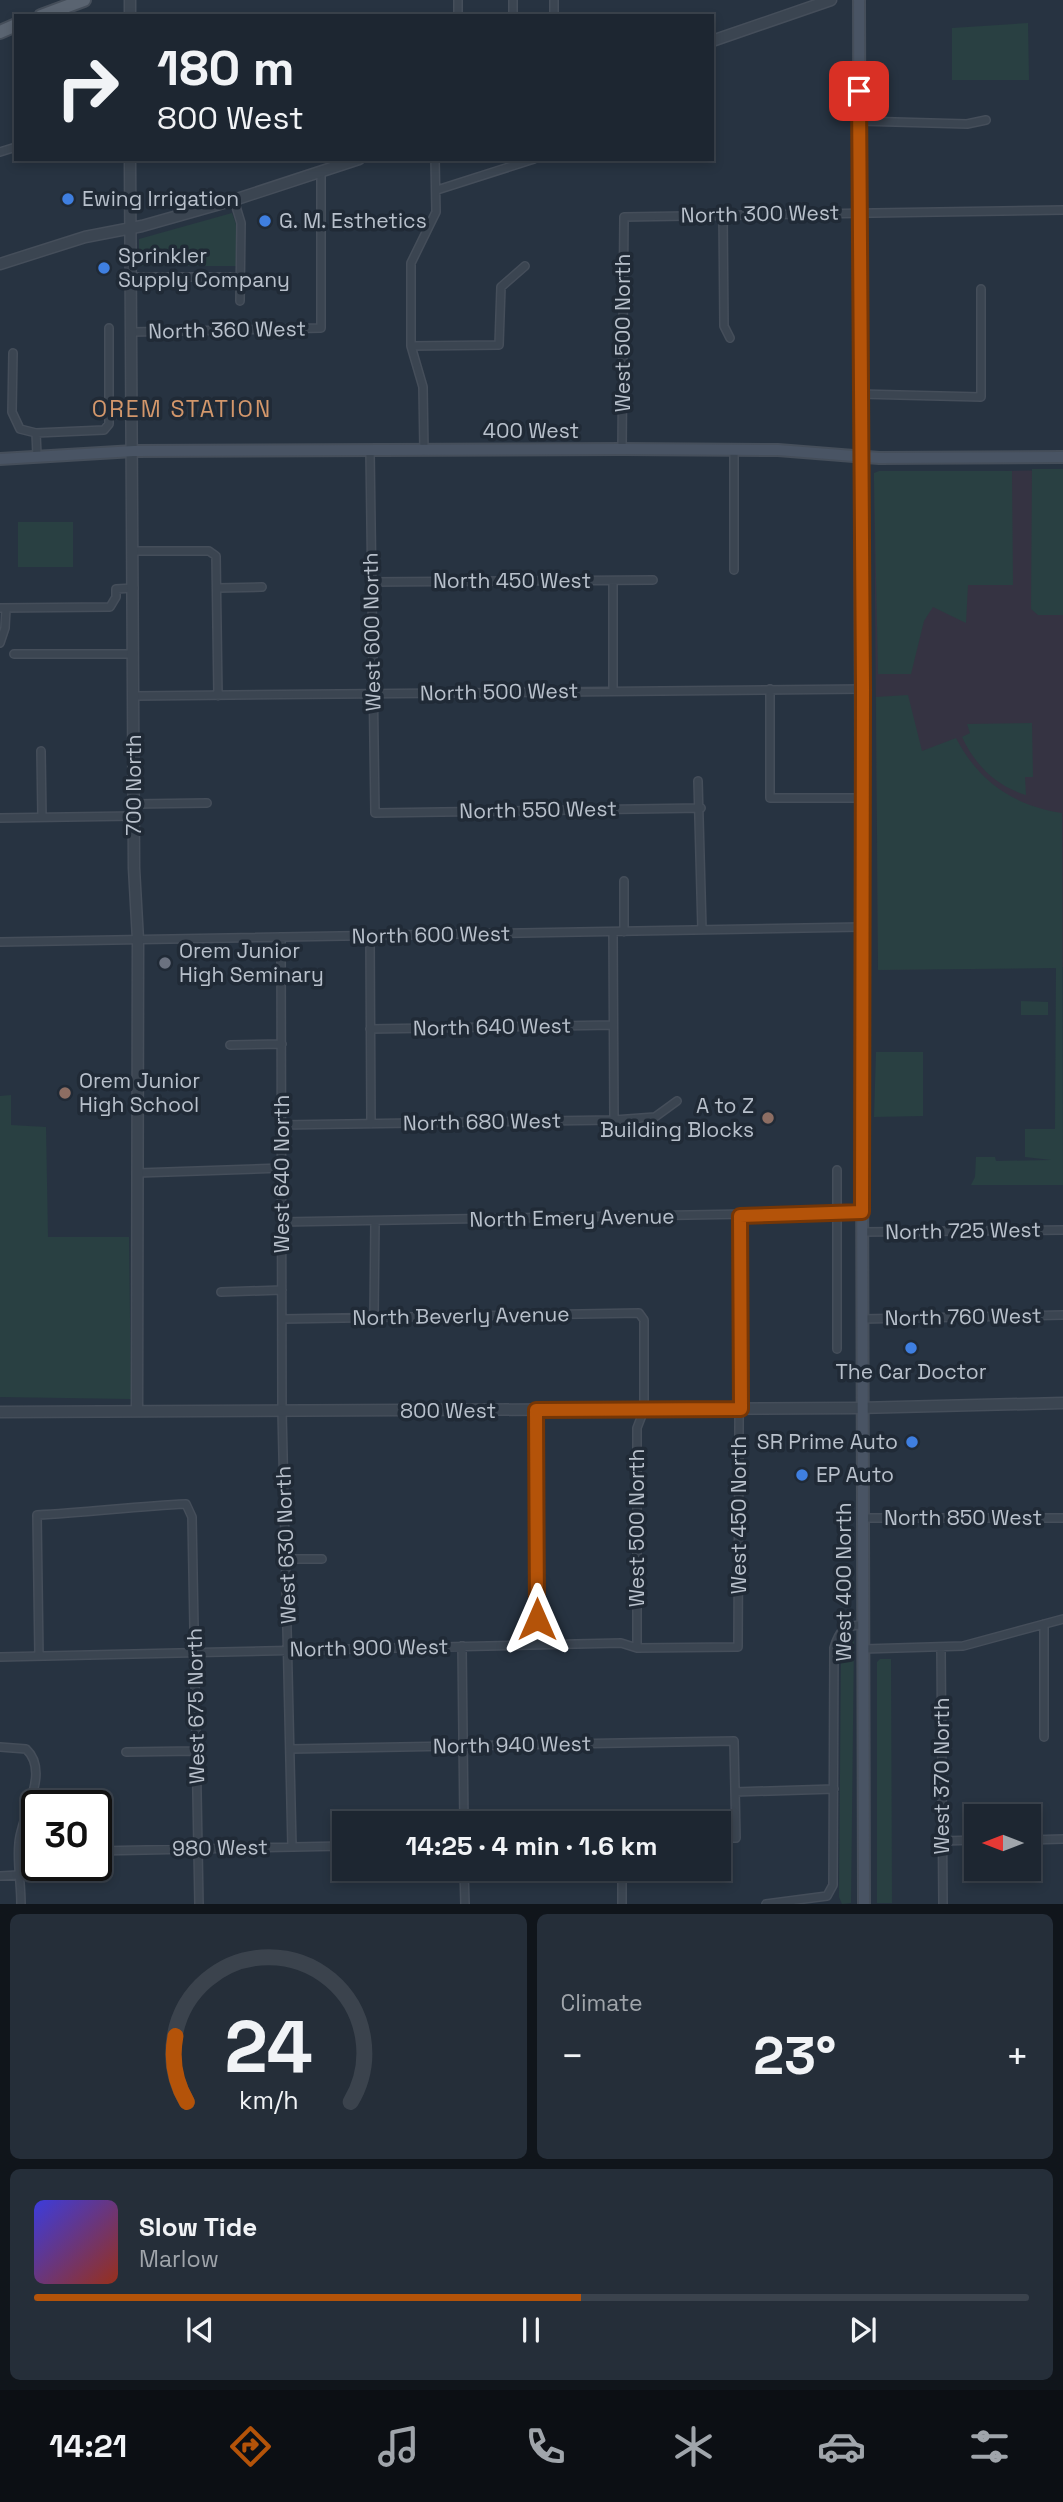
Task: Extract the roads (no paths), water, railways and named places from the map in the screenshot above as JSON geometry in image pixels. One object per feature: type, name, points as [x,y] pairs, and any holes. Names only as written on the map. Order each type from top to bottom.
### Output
[{"type":"main road","points":[[46,14],[84,0]]},
{"type":"main road","name":"West 400 North","points":[[859,0],[859,394],[863,689],[863,1903]]},
{"type":"main road","name":"400 West","points":[[0,459],[134,451],[622,449],[734,449],[879,458],[1063,457]]},
{"type":"street","points":[[714,40],[831,0]]},
{"type":"street","points":[[859,121],[967,124],[986,120]]},
{"type":"street","name":"700 North","points":[[130,161],[134,451],[134,816],[138,940],[137,1411]]},
{"type":"street","points":[[0,264],[85,237],[131,229],[234,201],[353,161]]},
{"type":"street","points":[[425,450],[424,387],[411,346],[411,263],[436,212],[435,161]]},
{"type":"street","points":[[437,190],[528,161]]},
{"type":"street","name":"North 360 West","points":[[133,332],[321,328],[321,172]]},
{"type":"street","points":[[234,201],[241,223],[240,300]]},
{"type":"street","name":"North 300 West","points":[[624,217],[723,213],[1063,210]]},
{"type":"street","points":[[723,213],[724,326],[730,338]]},
{"type":"street","name":"West 500 North","points":[[622,449],[624,217]]},
{"type":"street","points":[[411,346],[499,345],[501,288],[526,266]]},
{"type":"street","points":[[132,277],[240,277]]},
{"type":"street","points":[[859,394],[981,397],[981,289]]},
{"type":"street","points":[[13,353],[12,419],[20,429],[36,433],[98,432],[107,428],[109,328]]},
{"type":"street","points":[[36,433],[37,455]]},
{"type":"street","points":[[734,449],[734,570]]},
{"type":"street","name":"West 600 North","points":[[370,451],[375,813]]},
{"type":"street","points":[[134,551],[213,554],[217,561],[218,587],[218,696]]},
{"type":"street","name":"North 450 West","points":[[371,582],[653,580]]},
{"type":"street","points":[[613,581],[613,691]]},
{"type":"street","points":[[218,587],[262,587]]},
{"type":"street","points":[[0,643],[5,628],[3,608],[110,607],[116,597],[116,589],[134,588]]},
{"type":"street","points":[[14,654],[134,654]]},
{"type":"street","points":[[770,689],[770,798],[862,798]]},
{"type":"street","name":"North 500 West","points":[[134,696],[863,689]]},
{"type":"street","points":[[41,751],[42,817]]},
{"type":"street","points":[[698,781],[701,808],[702,930]]},
{"type":"street","points":[[134,804],[207,803]]},
{"type":"street","name":"North 550 West","points":[[375,813],[701,808]]},
{"type":"street","points":[[0,818],[134,816]]},
{"type":"street","points":[[624,881],[624,932]]},
{"type":"street","name":"North 600 West","points":[[0,942],[862,927]]},
{"type":"street","points":[[613,932],[614,1120]]},
{"type":"street","name":"West 640 North","points":[[281,937],[282,1411]]},
{"type":"street","points":[[370,937],[371,1124]]},
{"type":"street","name":"North 640 West","points":[[370,1029],[613,1025]]},
{"type":"street","points":[[230,1045],[282,1044]]},
{"type":"street","name":"North 680 West","points":[[282,1125],[614,1120],[655,1117],[677,1101]]},
{"type":"street","points":[[138,1173],[282,1168]]},
{"type":"street","points":[[837,1170],[837,1349]]},
{"type":"street","name":"North Emery Avenue","points":[[282,1222],[862,1212]]},
{"type":"street","name":"West 450 North","points":[[738,1647],[740,1216]]},
{"type":"street","points":[[374,1317],[375,1222]]},
{"type":"street","name":"North 725 West","points":[[862,1232],[1063,1230]]},
{"type":"street","points":[[221,1292],[282,1290]]},
{"type":"street","name":"West 500 North","points":[[638,1648],[637,1428],[644,1410],[644,1320],[639,1313]]},
{"type":"street","name":"North Beverly Avenue","points":[[282,1319],[639,1313]]},
{"type":"street","name":"North 760 West","points":[[862,1319],[1063,1315]]},
{"type":"street","name":"800 West","points":[[0,1412],[644,1410],[1063,1403]]},
{"type":"street","points":[[536,1410],[537,1644]]},
{"type":"street","name":"West 630 North","points":[[282,1411],[292,1847]]},
{"type":"street","name":"West 675 North","points":[[39,1656],[37,1515],[97,1513],[121,1506],[186,1504],[190,1509],[195,1652],[199,1903]]},
{"type":"street","name":"North 850 West","points":[[863,1518],[1063,1518]]},
{"type":"street","points":[[286,1559],[323,1559]]},
{"type":"street","points":[[863,1649],[941,1649],[986,1642],[1063,1619]]},
{"type":"street","points":[[1044,1624],[1044,1737]]},
{"type":"street","points":[[766,1903],[827,1896],[833,1885],[834,1648],[841,1630],[848,1625],[863,1625]]},
{"type":"street","name":"North 900 West","points":[[0,1657],[183,1655],[195,1652],[537,1644],[621,1643],[638,1648],[738,1647]]},
{"type":"street","points":[[462,1646],[464,1811]]},
{"type":"street","name":"West 370 North","points":[[941,1649],[943,1903]]},
{"type":"street","name":"North 940 West","points":[[291,1749],[734,1741],[735,1792]]},
{"type":"street","points":[[0,1747],[20,1747],[31,1754],[35,1781],[33,1790]]},
{"type":"street","points":[[126,1752],[196,1751]]},
{"type":"street","points":[[731,1838],[736,1838],[735,1792],[834,1788]]},
{"type":"street","points":[[0,1876],[21,1876],[21,1834]]},
{"type":"street","points":[[1041,1840],[1063,1839]]},
{"type":"street","points":[[943,1841],[964,1840]]},
{"type":"street","name":"980 West","points":[[112,1851],[332,1846]]},
{"type":"street","points":[[21,1881],[21,1903]]},
{"type":"street","points":[[464,1881],[465,1903]]},
{"type":"street","points":[[622,1881],[622,1903]]},
{"type":"place","name":"Ewing Irrigation","points":[[68,199]]},
{"type":"place","name":"G. M. Esthetics","points":[[265,221]]},
{"type":"place","name":"Sprinkler Supply Company","points":[[104,268]]},
{"type":"place","name":"Orem Junior High Seminary","points":[[165,963]]},
{"type":"place","name":"Orem Junior High School","points":[[65,1093]]},
{"type":"place","name":"A to Z Building Blocks","points":[[768,1118]]},
{"type":"place","name":"The Car Doctor","points":[[911,1348]]},
{"type":"place","name":"SR Prime Auto","points":[[912,1442]]},
{"type":"place","name":"EP Auto","points":[[802,1475]]},
{"type":"district","name":"OREM STATION","points":[[182,409]]}]
